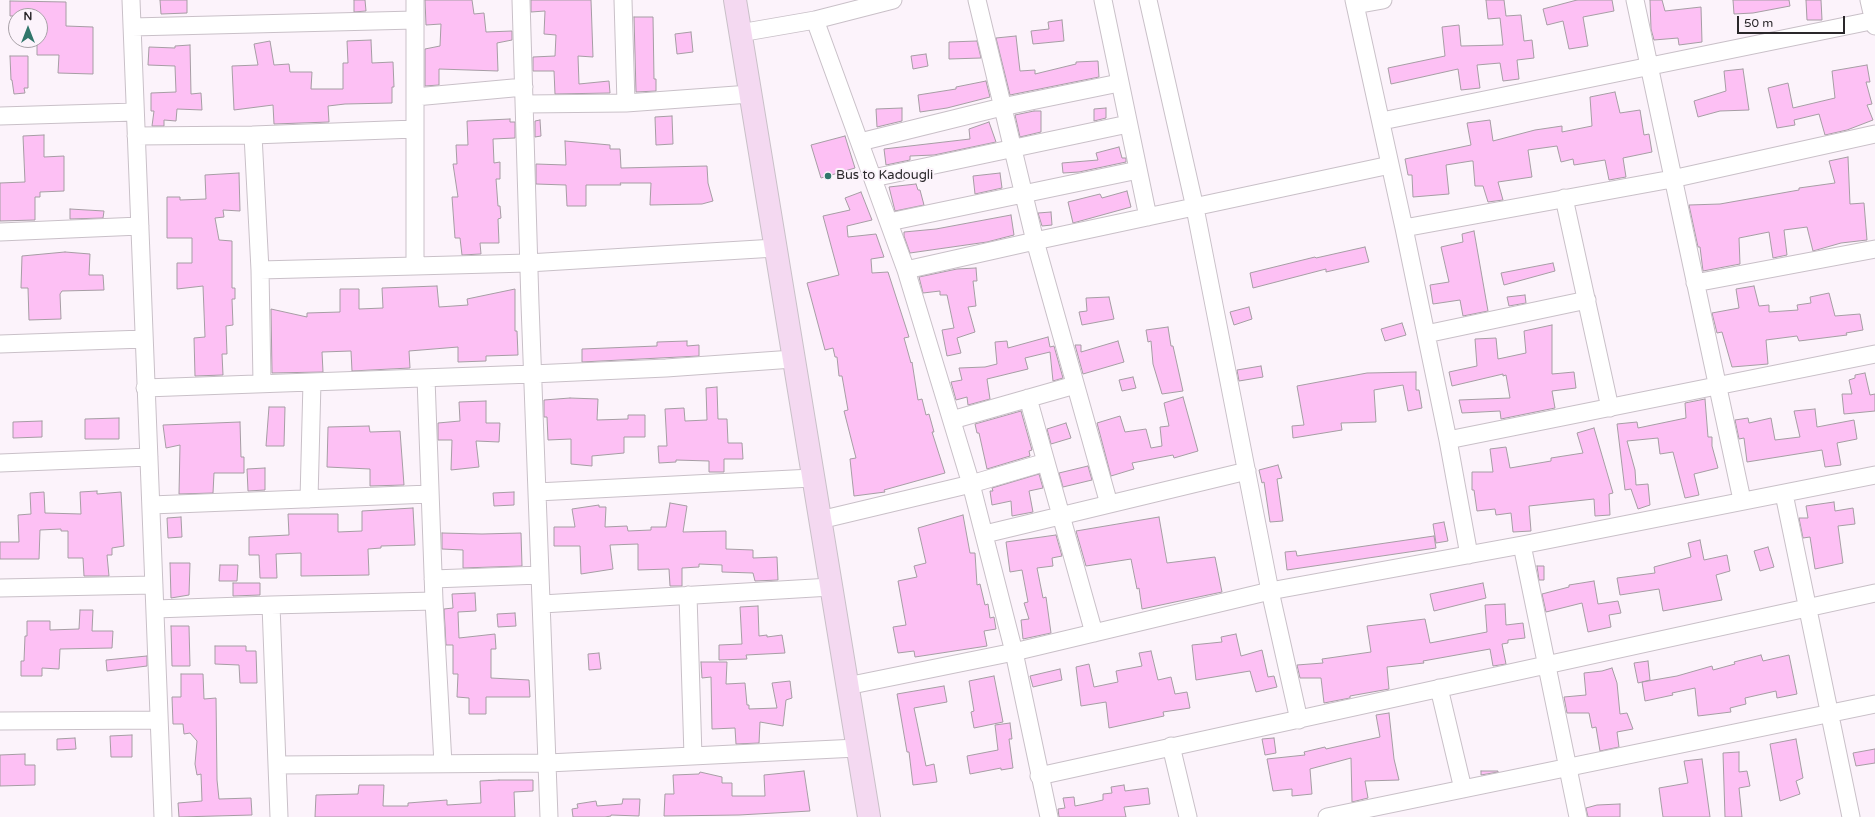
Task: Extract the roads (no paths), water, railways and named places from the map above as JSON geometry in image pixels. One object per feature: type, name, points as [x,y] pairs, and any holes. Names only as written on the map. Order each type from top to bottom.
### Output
[{"type":"main road","points":[[735,0],[812,478],[832,587],[869,817]]},
{"type":"street","points":[[131,0],[163,817]]},
{"type":"street","points":[[415,0],[415,266]]},
{"type":"street","points":[[521,0],[525,104],[528,263],[549,817]]},
{"type":"street","points":[[623,0],[626,103]]},
{"type":"street","points":[[740,33],[815,20],[890,0]]},
{"type":"street","points":[[977,0],[1035,241],[1074,385],[1109,504]]},
{"type":"street","points":[[1103,0],[1148,217]]},
{"type":"street","points":[[1148,0],[1195,208],[1270,591],[1299,720]]},
{"type":"street","points":[[1383,0],[1354,3],[1382,121],[1448,440],[1469,555]]},
{"type":"street","points":[[1635,0],[1672,179],[1742,500]]},
{"type":"street","points":[[1382,121],[1649,65],[1875,22],[1870,0]]},
{"type":"street","points":[[132,27],[415,20]]},
{"type":"street","points":[[815,20],[906,270],[971,484],[1014,652],[1049,817]]},
{"type":"street","points":[[860,142],[1002,107],[1119,83]]},
{"type":"street","points":[[415,96],[524,87]]},
{"type":"street","points":[[525,104],[626,103],[750,94]]},
{"type":"street","points":[[0,116],[135,112]]},
{"type":"street","points":[[873,178],[1128,124]]},
{"type":"street","points":[[136,136],[253,135],[415,129]]},
{"type":"street","points":[[1404,228],[1672,179],[1875,134]]},
{"type":"street","points":[[253,135],[260,270],[262,383]]},
{"type":"street","points":[[906,270],[1390,165]]},
{"type":"street","points":[[889,222],[1138,170]]},
{"type":"street","points":[[1564,198],[1610,408]]},
{"type":"street","points":[[0,232],[140,226]]},
{"type":"street","points":[[260,270],[528,263],[775,248]]},
{"type":"street","points":[[1695,283],[1875,249]]},
{"type":"street","points":[[1426,334],[1587,300]]},
{"type":"street","points":[[0,344],[144,339]]},
{"type":"street","points":[[1448,440],[1718,387],[1875,354]]},
{"type":"street","points":[[145,388],[532,374],[666,368],[793,359]]},
{"type":"street","points":[[426,378],[433,579],[443,764]]},
{"type":"street","points":[[309,499],[312,382]]},
{"type":"street","points":[[952,420],[1074,385]]},
{"type":"street","points":[[1028,398],[1094,633]]},
{"type":"street","points":[[0,463],[149,457]]},
{"type":"street","points":[[820,520],[971,484],[1046,462]]},
{"type":"street","points":[[985,534],[1246,471]]},
{"type":"street","points":[[847,686],[1014,652],[1270,591],[1522,545],[1742,500],[1784,494],[1875,475]]},
{"type":"street","points":[[537,492],[812,478]]},
{"type":"street","points":[[151,505],[430,494]]},
{"type":"street","points":[[1784,494],[1851,817]]},
{"type":"street","points":[[1522,545],[1578,817]]},
{"type":"street","points":[[433,579],[540,575]]},
{"type":"street","points":[[0,588],[154,585]]},
{"type":"street","points":[[542,604],[832,587]]},
{"type":"street","points":[[1040,776],[1171,746],[1299,720],[1546,664],[1808,609],[1875,593]]},
{"type":"street","points":[[688,595],[693,756]]},
{"type":"street","points":[[155,609],[434,601]]},
{"type":"street","points":[[271,605],[279,817]]},
{"type":"street","points":[[1439,688],[1463,789]]},
{"type":"street","points":[[1327,817],[1568,766],[1875,704]]},
{"type":"street","points":[[0,721],[159,720]]},
{"type":"street","points":[[1171,746],[1188,817]]},
{"type":"street","points":[[277,765],[548,763],[857,748]]},
{"type":"place","name":"Bus to Kadougli","points":[[828,176]]}]
